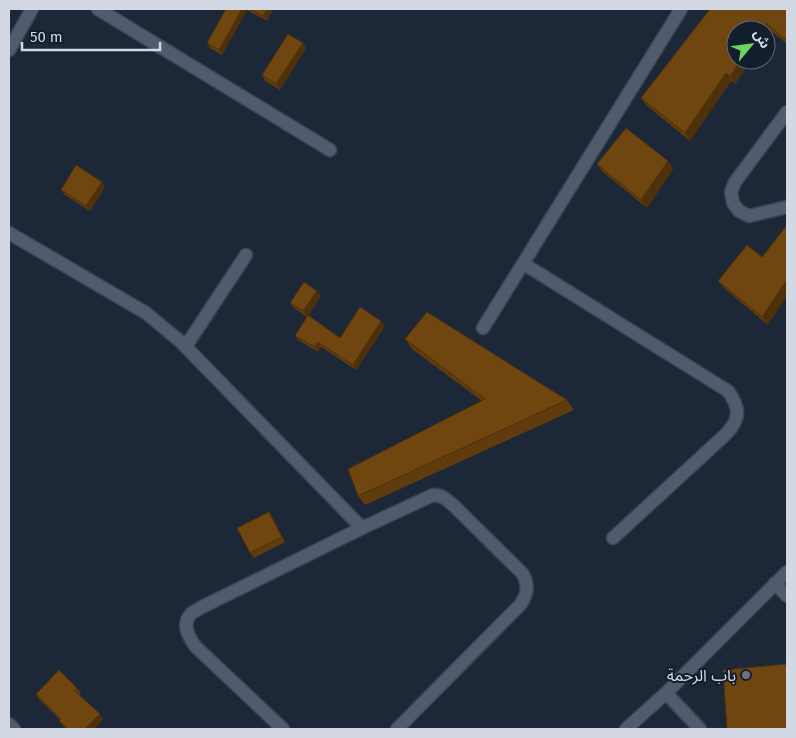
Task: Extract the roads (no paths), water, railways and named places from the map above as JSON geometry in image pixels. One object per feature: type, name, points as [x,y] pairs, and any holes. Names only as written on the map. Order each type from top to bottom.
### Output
[{"type":"street","points":[[9,50],[32,9]]},
{"type":"street","points":[[98,9],[330,150]]},
{"type":"street","points":[[483,328],[681,9]]},
{"type":"street","points":[[787,112],[734,182],[731,192],[733,203],[739,211],[749,216],[787,207]]},
{"type":"street","points":[[9,234],[146,313],[186,346],[362,528]]},
{"type":"street","points":[[186,346],[246,255]]},
{"type":"street","points":[[524,264],[728,391],[734,399],[737,409],[736,420],[732,428],[613,538]]},
{"type":"street","points":[[282,729],[196,648],[189,638],[186,628],[187,620],[191,614],[362,528],[433,495],[439,495],[445,497],[454,505],[522,572],[527,585],[526,594],[520,605],[397,729]]},
{"type":"street","points":[[626,729],[666,693],[787,572]]},
{"type":"street","points":[[775,583],[787,596]]},
{"type":"street","points":[[666,693],[700,729]]},
{"type":"street","points":[[9,724],[14,729]]},
{"type":"place","name":"باب الرحمة","points":[[746,675]]}]
